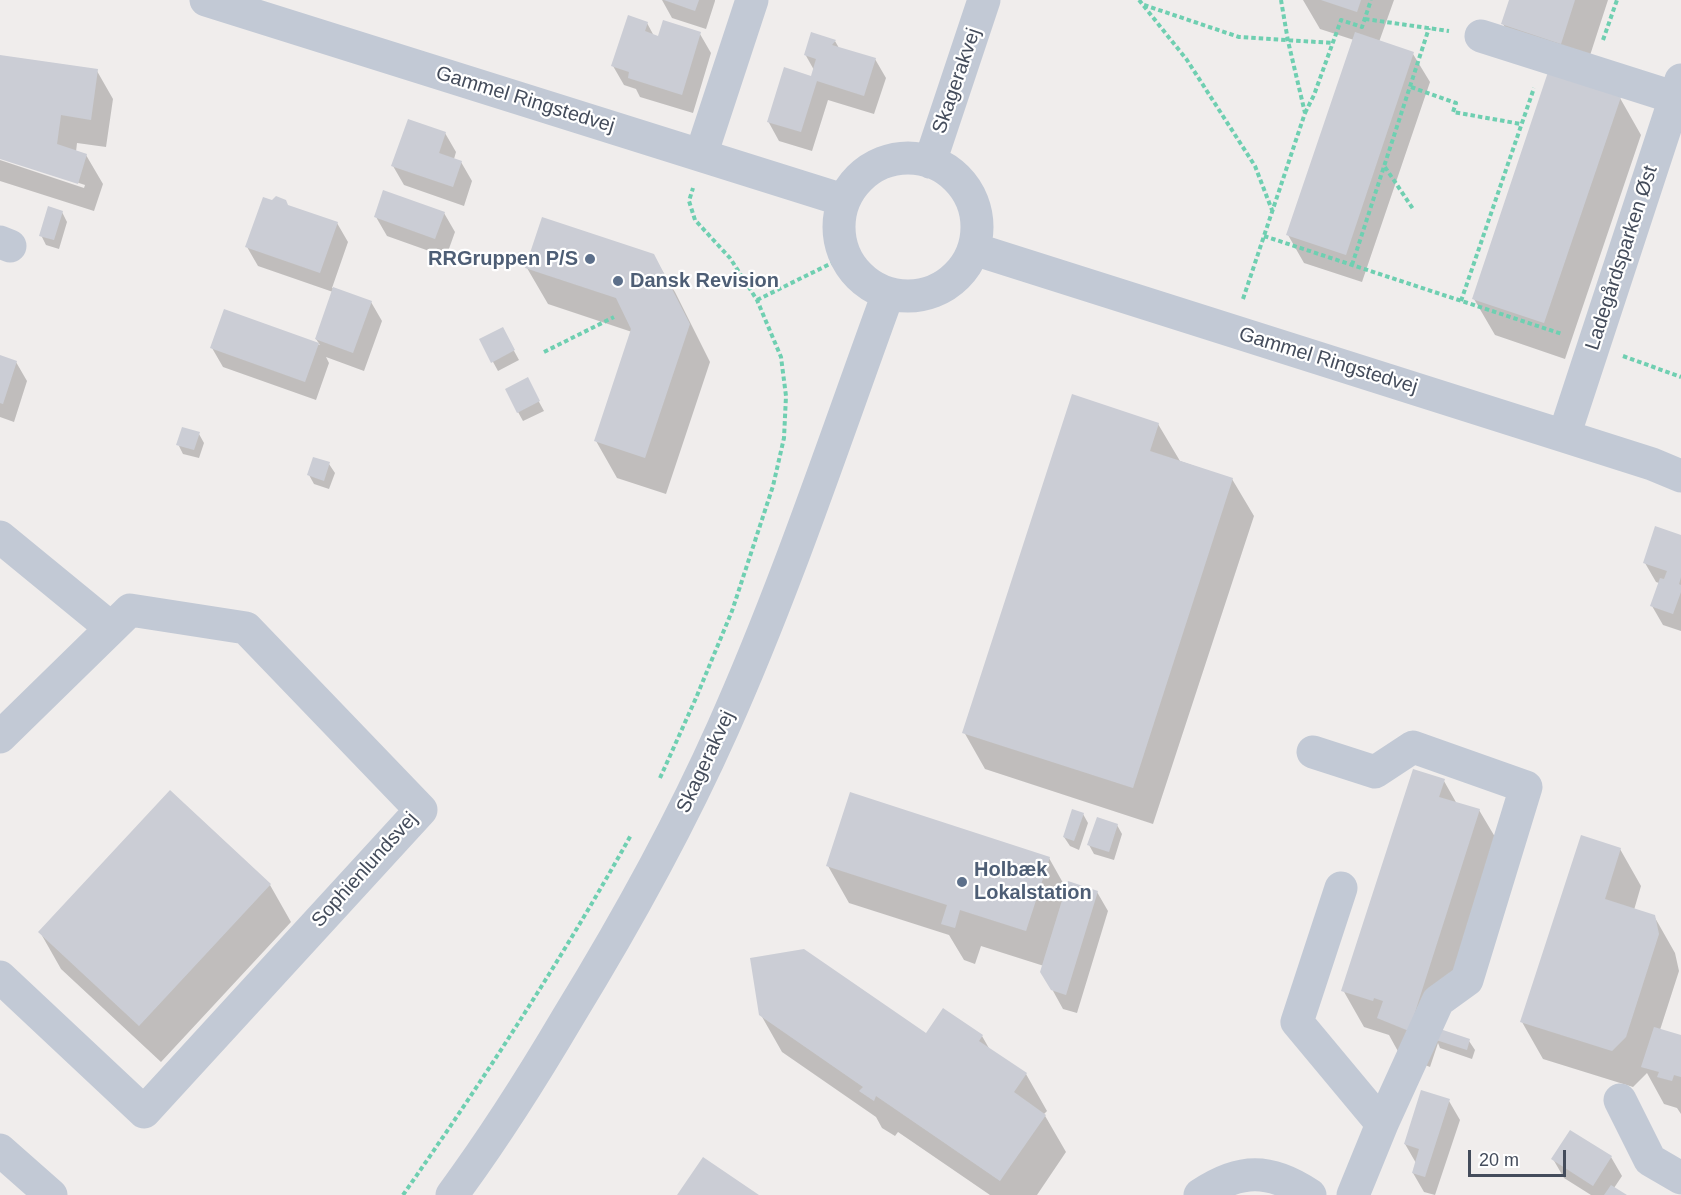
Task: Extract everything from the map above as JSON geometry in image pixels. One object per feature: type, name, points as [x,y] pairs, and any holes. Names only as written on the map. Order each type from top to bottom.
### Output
[{"type":"street","name":"Gammel Ringstedvej","points":[[206,0],[843,200]]},
{"type":"street","points":[[701,155],[752,0]]},
{"type":"street","name":"Skagerakvej","points":[[930,162],[984,0]]},
{"type":"street","points":[[1481,36],[1592,72],[1678,89]]},
{"type":"street","name":"Ladegårdsparken Øst","points":[[1564,436],[1678,89]]},
{"type":"street","points":[[904,158],[930,162],[953,175],[970,196],[977,223],[974,249],[961,273],[940,289],[914,297],[888,294],[862,280],[844,257],[838,229],[843,200],[858,179],[879,164],[904,158]]},
{"type":"street","name":"Gammel Ringstedvej","points":[[974,249],[1652,464],[1681,476]]},
{"type":"street","name":"Skagerakvej","points":[[452,1195],[532,1077],[602,962],[666,849],[723,728],[774,605],[888,294]]},
{"type":"street","points":[[0,537],[111,628]]},
{"type":"street","name":"Sophienlundsvej","points":[[0,737],[130,610],[246,628],[421,810],[144,1112],[0,977]]},
{"type":"street","points":[[1313,752],[1375,772],[1413,747],[1526,787],[1467,980],[1438,1001],[1382,1124],[1353,1195]]},
{"type":"street","points":[[1341,888],[1297,1022],[1382,1124]]},
{"type":"street","points":[[1620,1100],[1650,1160],[1681,1178]]},
{"type":"street","points":[[0,1150],[51,1195]]},
{"type":"street","points":[[1200,1195],[1238,1176],[1259,1174],[1298,1187],[1310,1195]]},
{"type":"path","points":[[1281,0],[1305,114]]},
{"type":"path","points":[[1232,331],[1305,114],[1341,20],[1362,27],[1371,0]]},
{"type":"path","points":[[1592,72],[1617,0]]},
{"type":"path","points":[[1140,2],[1239,37],[1333,44]]},
{"type":"path","points":[[1140,2],[1187,60],[1255,166],[1272,210]]},
{"type":"path","points":[[1365,19],[1481,36]]},
{"type":"path","points":[[1352,265],[1429,28]]},
{"type":"path","points":[[1461,301],[1545,56]]},
{"type":"path","points":[[1411,87],[1456,104],[1453,112],[1521,124]]},
{"type":"path","points":[[658,783],[732,610],[772,486],[784,438],[786,396],[781,357],[757,300],[730,258],[695,219],[689,201],[701,155]]},
{"type":"path","points":[[1384,166],[1413,209]]},
{"type":"path","points":[[1264,236],[1593,345],[1681,377]]},
{"type":"path","points":[[757,300],[844,257]]},
{"type":"path","points":[[544,352],[614,317]]},
{"type":"path","points":[[403,1195],[477,1089],[599,893],[632,834]]},
{"type":"building","points":[[664,0],[699,0],[695,11]]},
{"type":"building","points":[[1321,0],[1361,0],[1357,12]]},
{"type":"building","points":[[1509,0],[1575,0],[1561,44],[1501,24]]},
{"type":"building","points":[[628,15],[648,22],[645,31],[658,36],[663,20],[701,32],[682,95],[628,78],[629,72],[611,66]]},
{"type":"building","points":[[811,32],[836,40],[832,45],[876,58],[864,96],[817,81],[801,132],[767,122],[784,67],[811,76],[816,59],[804,55]]},
{"type":"building","points":[[1355,32],[1414,52],[1346,255],[1286,235]]},
{"type":"building","points":[[0,55],[98,69],[91,120],[61,115],[57,144],[87,154],[78,184],[0,159]]},
{"type":"building","points":[[1548,72],[1621,97],[1544,323],[1472,299]]},
{"type":"building","points":[[408,119],[446,132],[439,153],[462,161],[453,187],[391,166]]},
{"type":"building","points":[[383,190],[445,212],[435,239],[374,217]]},
{"type":"building","points":[[276,196],[286,200],[288,205],[338,222],[320,273],[245,247],[263,197],[272,200]]},
{"type":"building","points":[[48,206],[63,211],[54,240],[39,236]]},
{"type":"building","points":[[542,217],[654,254],[690,324],[645,458],[594,441],[631,329],[616,298],[525,268]]},
{"type":"building","points":[[333,287],[372,301],[353,353],[315,339]]},
{"type":"building","points":[[224,309],[319,343],[305,382],[210,348]]},
{"type":"building","points":[[503,327],[515,350],[491,363],[479,339]]},
{"type":"building","points":[[0,355],[17,361],[3,404],[0,403]]},
{"type":"building","points":[[528,377],[540,401],[517,413],[505,389]]},
{"type":"building","points":[[1072,394],[1159,423],[1150,451],[1233,478],[1133,788],[962,733]]},
{"type":"building","points":[[182,427],[200,432],[194,450],[176,445]]},
{"type":"building","points":[[313,457],[330,462],[324,481],[307,475]]},
{"type":"building","points":[[1655,526],[1681,535],[1679,584],[1681,592],[1673,614],[1650,606],[1660,578],[1664,579],[1667,571],[1643,563]]},
{"type":"building","points":[[1413,769],[1445,779],[1439,797],[1480,809],[1409,1031],[1377,1018],[1383,1001],[1374,998],[1373,1001],[1341,991]]},
{"type":"building","points":[[170,790],[271,884],[139,1026],[38,932]]},
{"type":"building","points":[[850,792],[1050,857],[1026,931],[960,910],[955,928],[941,924],[947,905],[826,866]]},
{"type":"building","points":[[1072,809],[1084,813],[1074,841],[1063,837]]},
{"type":"building","points":[[1097,817],[1118,824],[1109,852],[1087,845]]},
{"type":"building","points":[[1581,835],[1621,848],[1605,899],[1655,915],[1659,934],[1626,1037],[1612,1051],[1520,1022]]},
{"type":"building","points":[[1068,881],[1098,891],[1066,995],[1051,990],[1040,972]]},
{"type":"building","points":[[804,949],[926,1033],[943,1008],[983,1035],[979,1041],[1027,1073],[1014,1092],[1046,1115],[1000,1181],[876,1096],[874,1101],[859,1091],[863,1087],[759,1015],[750,958]]},
{"type":"building","points":[[1654,1027],[1681,1035],[1681,1077],[1674,1075],[1672,1081],[1657,1077],[1659,1072],[1641,1067]]},
{"type":"building","points":[[1437,1028],[1470,1039],[1467,1050],[1433,1039]]},
{"type":"building","points":[[1421,1090],[1450,1099],[1425,1177],[1412,1173],[1419,1149],[1404,1144]]},
{"type":"building","points":[[1570,1130],[1612,1156],[1593,1186],[1551,1159]]},
{"type":"building","points":[[703,1157],[759,1195],[677,1195]]},
{"type":"building","points":[[1611,1185],[1627,1195],[1604,1195]]},
{"type":"place","name":"RRGruppen P/S","points":[[590,259]]},
{"type":"place","name":"Dansk Revision","points":[[618,281]]},
{"type":"place","name":"Holbæk Lokalstation","points":[[962,882]]}]
